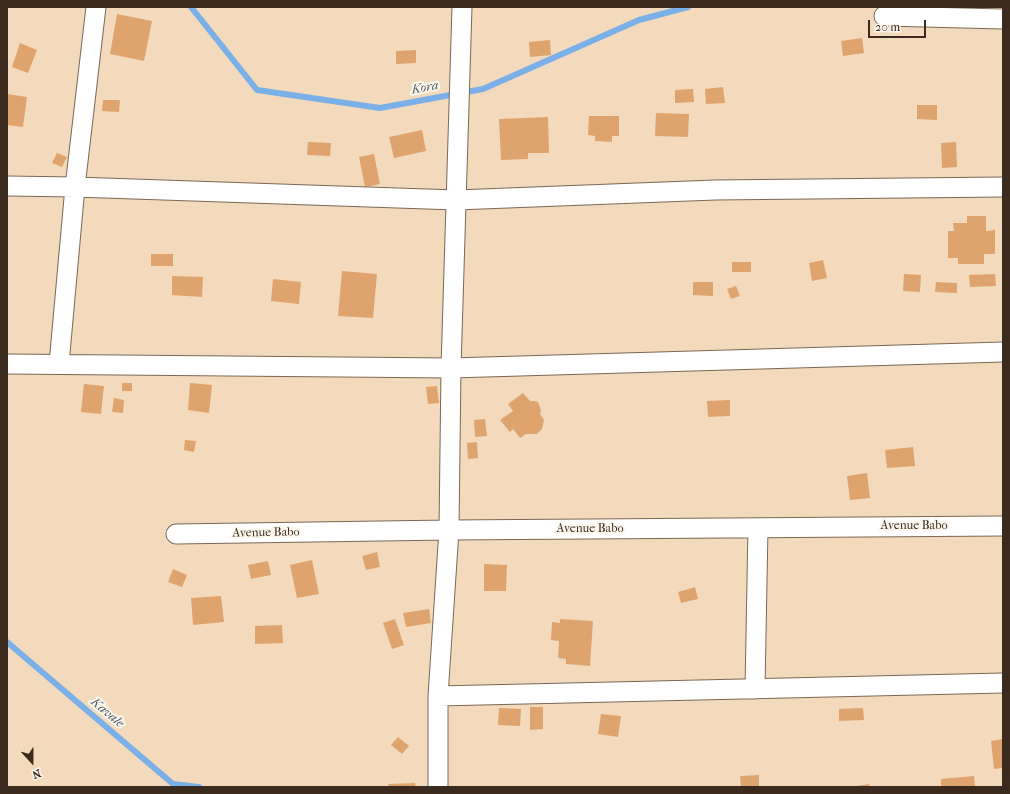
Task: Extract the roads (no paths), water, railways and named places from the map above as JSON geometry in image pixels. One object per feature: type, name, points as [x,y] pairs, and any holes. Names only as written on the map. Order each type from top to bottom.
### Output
[{"type":"street","points":[[60,364],[74,187],[96,7]]},
{"type":"street","points":[[438,787],[438,696],[449,530],[451,368],[462,7]]},
{"type":"street","points":[[884,16],[1003,19]]},
{"type":"street","points":[[7,186],[456,200],[715,190],[1003,187]]},
{"type":"street","points":[[7,364],[451,368],[1003,352]]},
{"type":"street","name":"Avenue Babo","points":[[176,534],[449,530],[1003,526]]},
{"type":"street","points":[[755,689],[758,528]]},
{"type":"street","points":[[438,696],[1003,683]]},
{"type":"waterway","name":"Kora","points":[[191,7],[257,90],[380,108],[483,89],[639,20],[688,7]]},
{"type":"waterway","name":"Kavale","points":[[7,642],[173,784],[199,787]]}]
